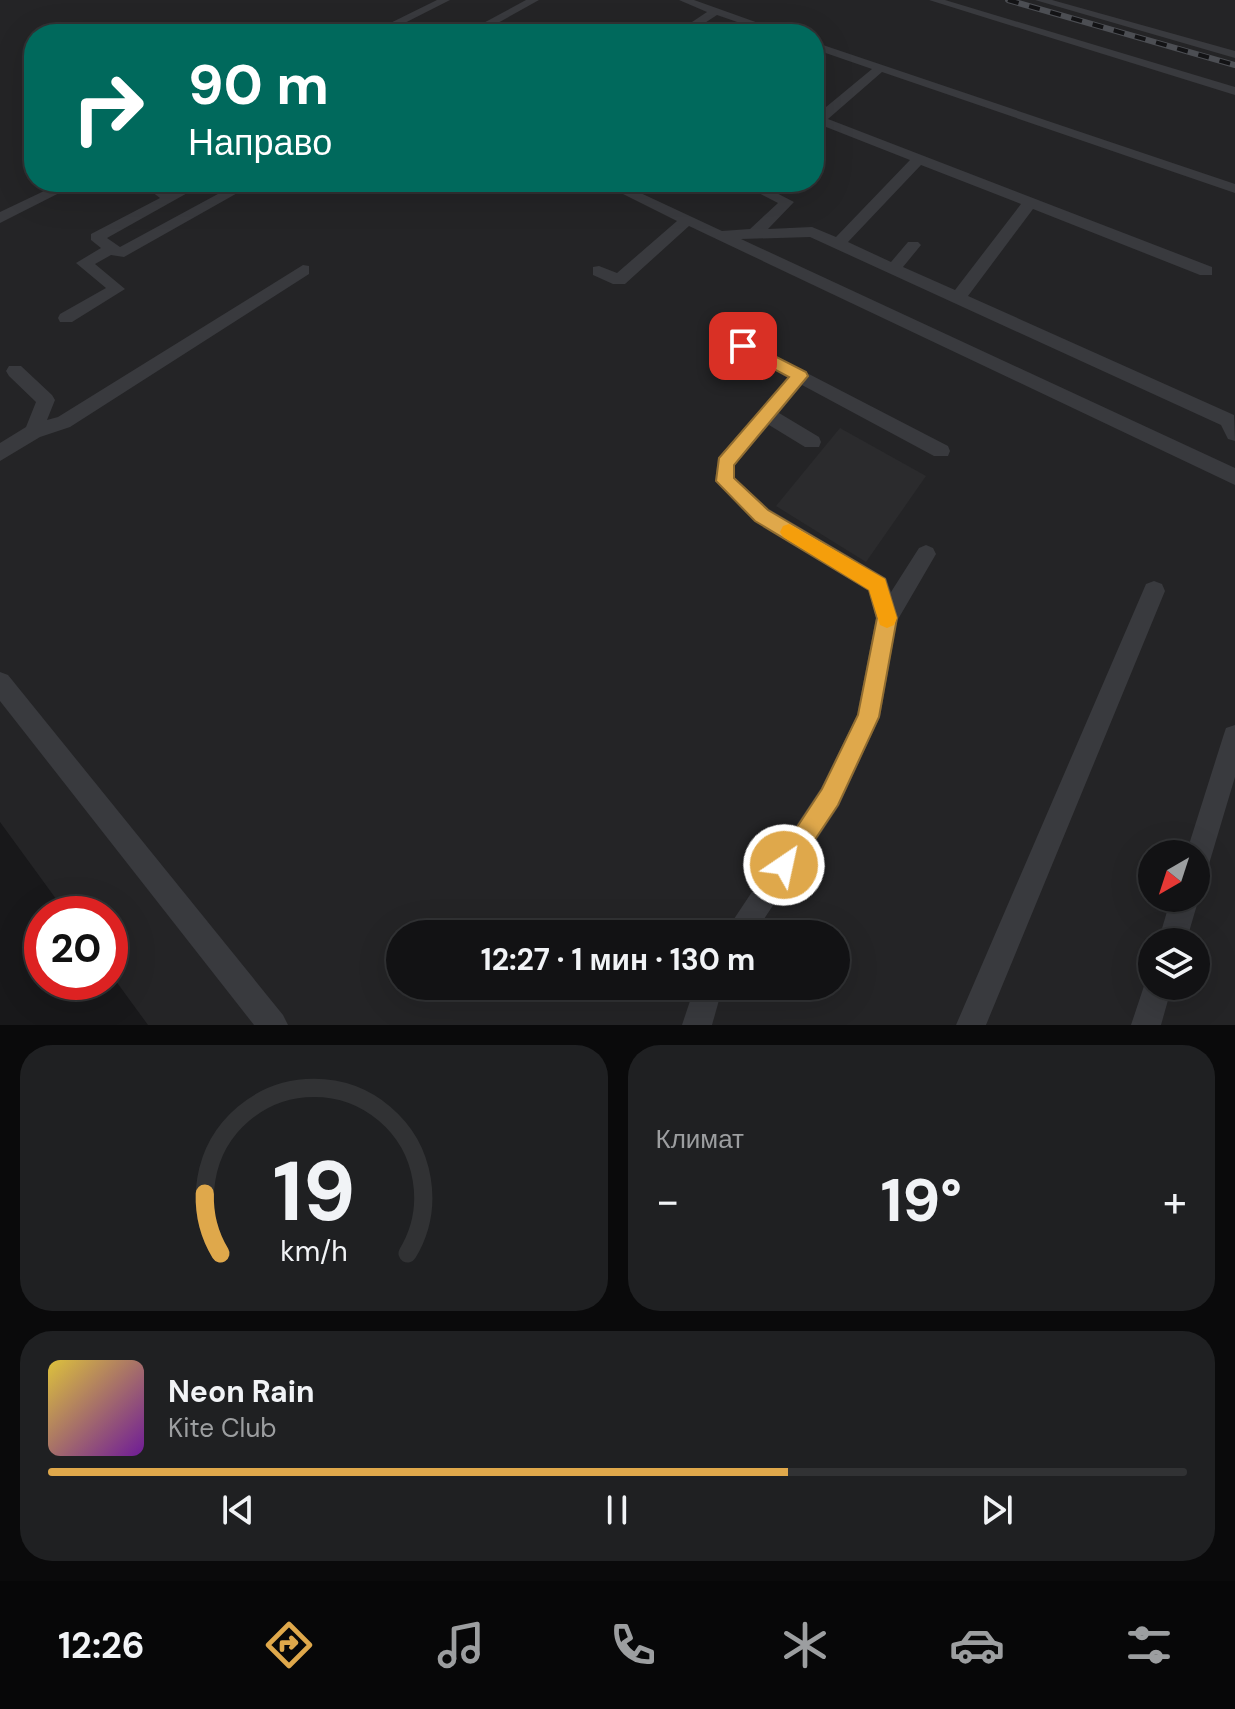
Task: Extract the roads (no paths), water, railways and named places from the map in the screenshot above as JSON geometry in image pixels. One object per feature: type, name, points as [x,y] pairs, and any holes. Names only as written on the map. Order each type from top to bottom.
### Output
[{"type":"lane","points":[[395,24],[445,0]]},
{"type":"lane","points":[[488,24],[534,0]]},
{"type":"lane","points":[[684,0],[754,24]]},
{"type":"lane","points":[[934,0],[1235,91]]},
{"type":"lane","points":[[1040,0],[1235,55]]},
{"type":"lane","points":[[696,24],[716,11]]},
{"type":"lane","points":[[824,48],[1235,189]]},
{"type":"lane","points":[[824,116],[880,68]]},
{"type":"lane","points":[[824,126],[919,159],[1206,271]]},
{"type":"lane","points":[[838,244],[919,159]]},
{"type":"lane","points":[[0,218],[53,192]]},
{"type":"lane","points":[[161,192],[170,198]]},
{"type":"lane","points":[[181,192],[96,237],[119,254],[232,192]]},
{"type":"lane","points":[[627,192],[1235,477]]},
{"type":"lane","points":[[754,234],[787,202],[766,192]]},
{"type":"lane","points":[[958,298],[1030,202]]},
{"type":"lane","points":[[599,271],[619,280],[687,220]]},
{"type":"lane","points":[[718,235],[812,232],[1228,420],[1235,434]]},
{"type":"lane","points":[[893,269],[913,245]]},
{"type":"lane","points":[[66,318],[117,289],[84,263],[111,249]]},
{"type":"lane","points":[[0,453],[33,432],[64,422],[303,270]]},
{"type":"lane","points":[[743,346],[941,451]]},
{"type":"lane","points":[[15,371],[46,400],[33,432]]},
{"type":"lane","points":[[800,376],[725,463],[725,481],[762,515],[878,585],[887,618]]},
{"type":"lane","points":[[767,415],[812,442]]},
{"type":"lane","points":[[747,920],[830,797],[868,717],[887,618],[926,554]]},
{"type":"lane","points":[[971,1025],[1154,591]]},
{"type":"lane","points":[[0,683],[273,1025]]},
{"type":"lane","points":[[1203,840],[1235,737]]},
{"type":"lane","points":[[697,1025],[705,1000]]},
{"type":"lane","points":[[1146,1025],[1154,1000]]},
{"type":"railway","points":[[1008,0],[1235,65]]}]
